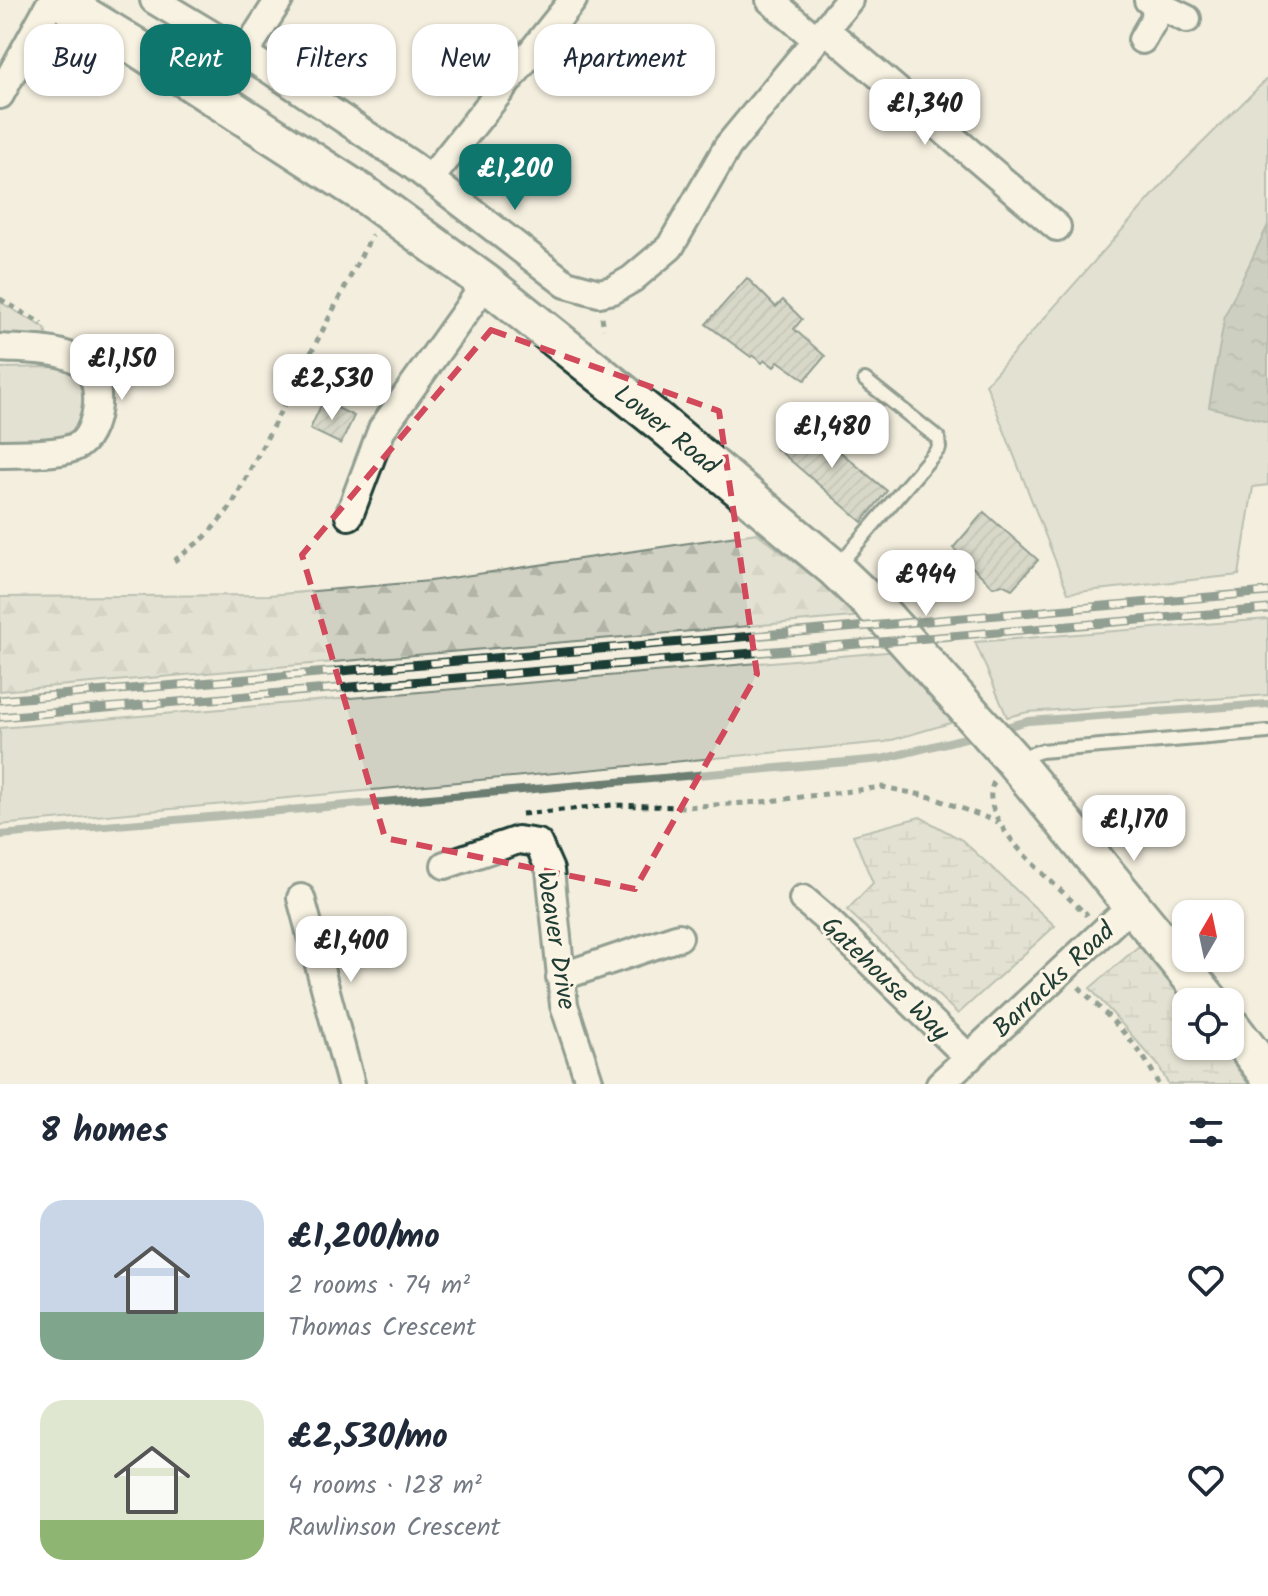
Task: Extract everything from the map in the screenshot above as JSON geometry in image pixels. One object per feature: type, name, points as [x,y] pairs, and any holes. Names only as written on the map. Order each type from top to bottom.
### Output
[{"type":"street","points":[[0,95],[52,0]]},
{"type":"street","name":"Lower Road","points":[[59,0],[173,70],[386,210],[486,283],[661,423],[835,569],[884,616],[1008,755],[1121,915],[1197,988]]},
{"type":"street","points":[[154,0],[194,24]]},
{"type":"street","points":[[251,43],[279,0]]},
{"type":"street","points":[[430,179],[573,0]]},
{"type":"street","points":[[770,0],[821,34],[1057,227]]},
{"type":"street","points":[[251,59],[430,179],[566,284],[599,293],[613,290],[632,279],[670,247],[728,146],[849,0]]},
{"type":"street","points":[[1142,40],[1155,3],[1187,19]]},
{"type":"street","points":[[349,516],[382,429],[486,283]]},
{"type":"street","points":[[0,348],[58,352],[81,361],[93,374],[98,394],[97,414],[80,445],[59,451],[0,454]]},
{"type":"street","name":"Weaver Drive","points":[[445,865],[518,840],[538,843],[550,870],[564,1005],[590,1084]]},
{"type":"street","points":[[301,898],[351,1084]]},
{"type":"street","name":"Gatehouse Way","points":[[803,899],[969,1058]]},
{"type":"street","name":"Barracks Road","points":[[940,1084],[1121,915]]},
{"type":"street","points":[[560,977],[679,937]]},
{"type":"street","points":[[1244,1043],[1268,1075]]},
{"type":"lane","points":[[835,569],[939,448],[938,438],[865,380]]},
{"type":"lane","points":[[1008,755],[1268,732]]},
{"type":"path","points":[[174,561],[205,537],[231,507],[386,210]]},
{"type":"path","points":[[1008,755],[991,787],[989,802],[998,822],[1028,858],[1085,914],[1096,904],[1121,915]]},
{"type":"path","points":[[521,814],[612,805],[684,807],[761,802],[883,787],[931,797],[998,822]]},
{"type":"path","points":[[1088,976],[1078,985],[1126,1036],[1153,1071],[1158,1084]]},
{"type":"highlighted area","points":[[491,330],[719,411],[757,674],[635,889],[385,838],[302,555]]},
{"type":"green space","points":[[1268,78],[1268,485],[1253,487],[1239,575],[1068,593],[986,384],[1176,169]]},
{"type":"green space","points":[[0,302],[45,328],[47,337],[0,335]]},
{"type":"green space","points":[[66,367],[85,387],[85,409],[72,431],[49,439],[0,441],[0,368]]},
{"type":"green space","points":[[757,533],[864,616],[0,691],[0,597],[269,595],[430,581]]},
{"type":"green space","points":[[1268,619],[1268,695],[1028,712],[1007,717],[975,642]]},
{"type":"green space","points":[[898,651],[961,720],[885,742],[0,825],[0,728]]},
{"type":"green space","points":[[920,817],[962,840],[1055,926],[958,1014],[847,910],[873,883],[853,835]]},
{"type":"green space","points":[[1139,946],[1174,988],[1172,1060],[1231,1060],[1248,1084],[1168,1084],[1159,1066],[1090,988]]},
{"type":"water","points":[[1268,225],[1268,422],[1209,407],[1225,315]]},
{"type":"building","points":[[747,278],[776,307],[783,300],[802,319],[794,329],[825,356],[805,380],[778,361],[774,367],[765,360],[762,363],[753,355],[751,357],[706,324]]},
{"type":"building","points":[[323,401],[354,416],[341,444],[310,429]]},
{"type":"building","points":[[801,419],[887,491],[862,522],[776,448]]},
{"type":"building","points":[[984,512],[1038,560],[1012,589],[1002,584],[993,587],[953,548]]},
{"type":"waterway","points":[[998,729],[1028,721],[1268,704]]},
{"type":"waterway","points":[[0,835],[882,759],[977,735]]},
{"type":"railway","points":[[0,700],[1268,592]]},
{"type":"railway","points":[[0,717],[1268,609]]}]
